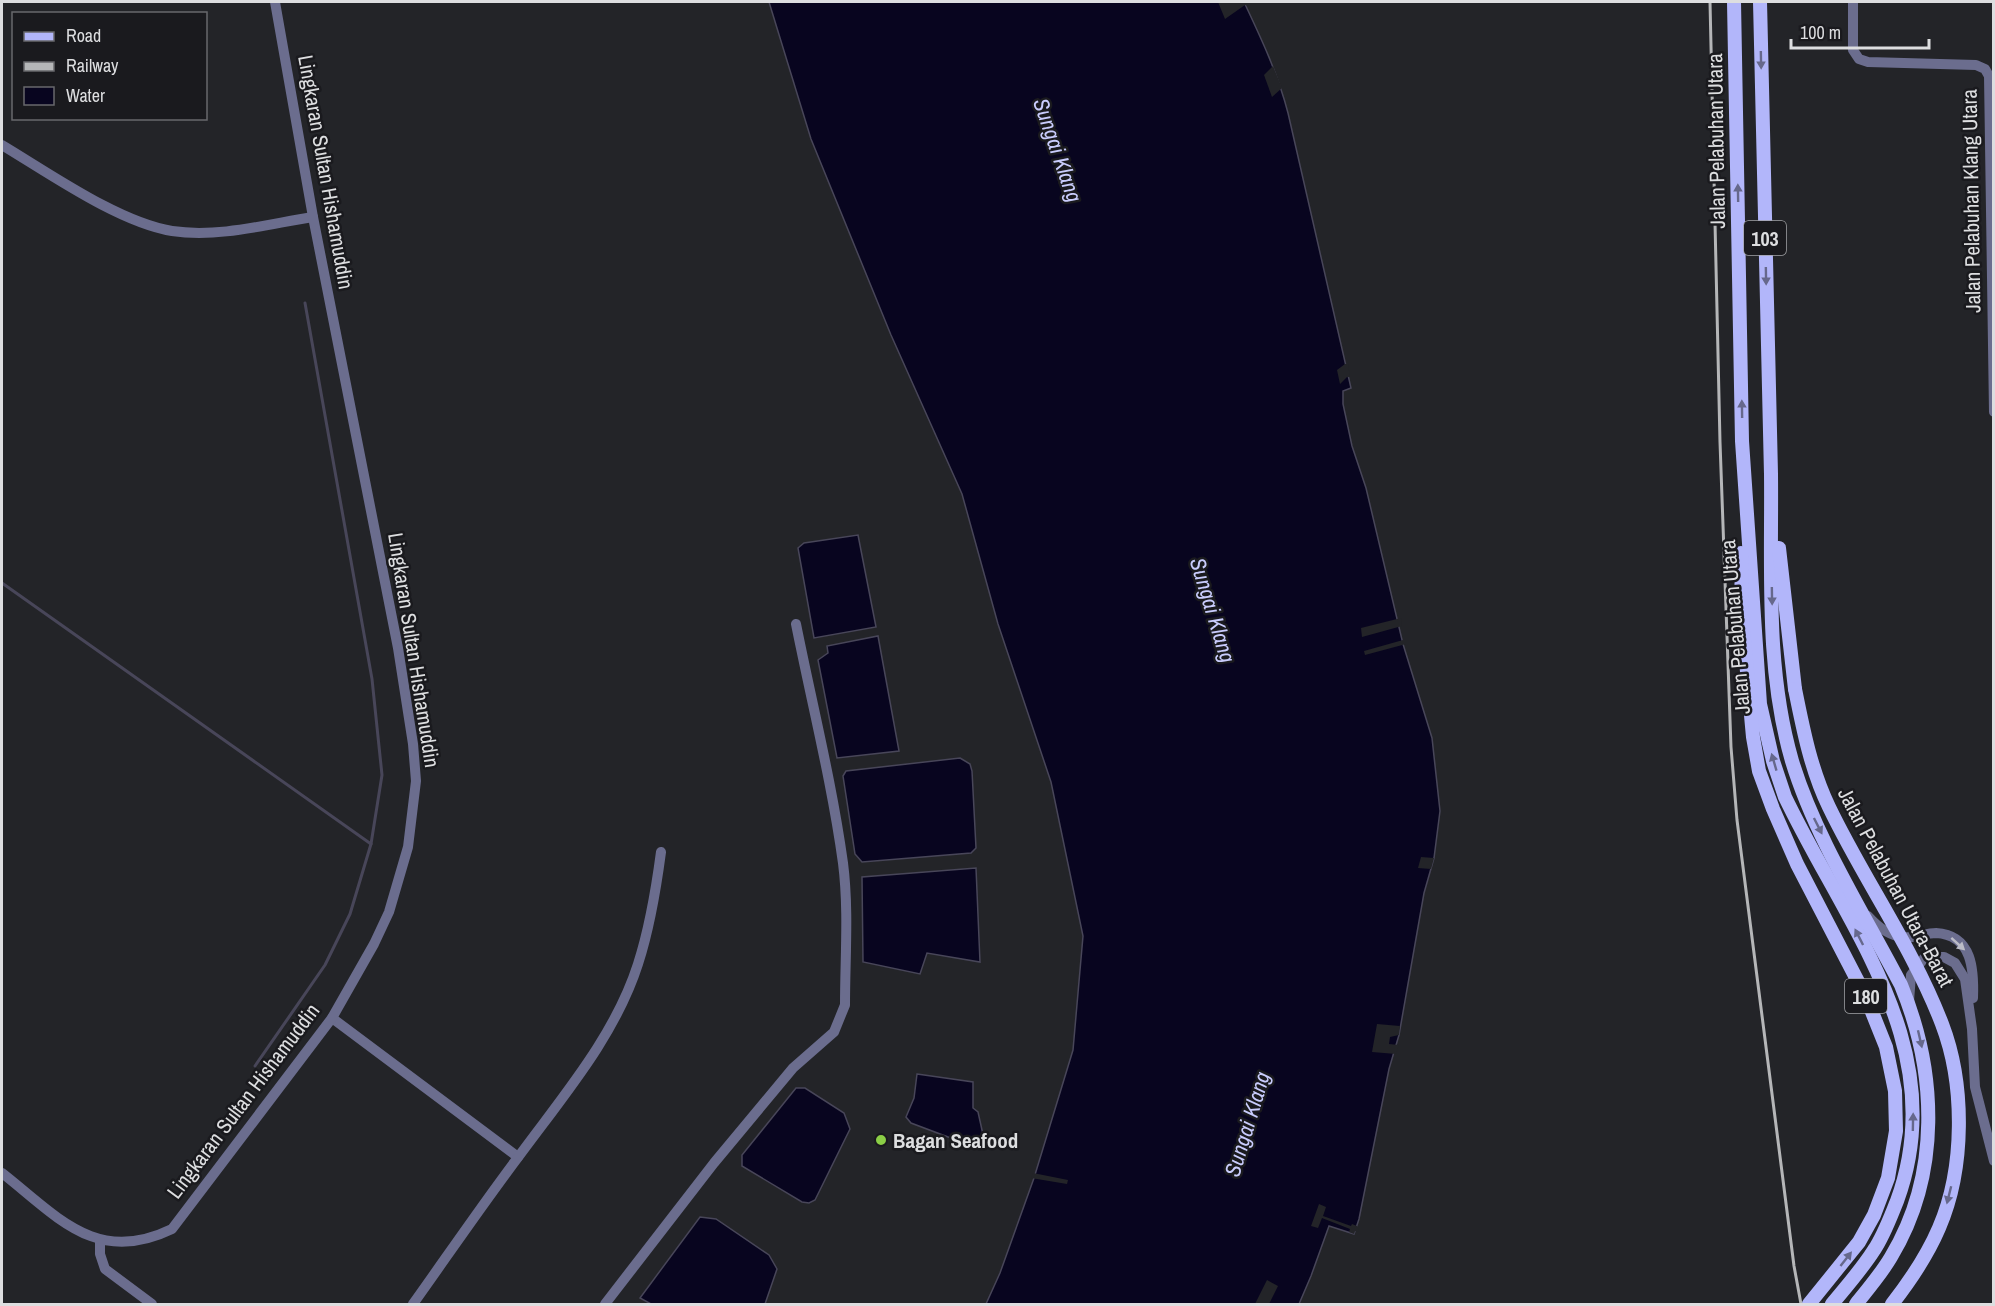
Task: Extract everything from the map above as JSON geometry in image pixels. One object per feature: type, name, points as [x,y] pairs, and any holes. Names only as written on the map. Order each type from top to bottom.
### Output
[{"type":"main road","name":"Jalan Pelabuhan Utara","points":[[1734,2],[1742,430],[1760,704],[1773,761],[1785,797],[1892,1004],[1905,1042],[1912,1080],[1912,1142],[1905,1179],[1888,1224],[1874,1250],[1832,1305]]},
{"type":"main road","name":"Jalan Pelabuhan Utara","points":[[1760,2],[1771,474],[1772,650],[1777,695],[1793,762],[1812,813],[1901,985],[1909,1005],[1924,1059],[1928,1098],[1928,1140],[1922,1184],[1905,1231],[1892,1257],[1856,1305]]},
{"type":"main road","name":"180","points":[[1744,467],[1741,556],[1742,617],[1759,771],[1797,864],[1866,997],[1886,1047],[1895,1090],[1896,1131],[1888,1178],[1878,1206],[1859,1242],[1809,1305]]},
{"type":"main road","name":"Jalan Pelabuhan Utara-Barat","points":[[1771,474],[1795,689],[1813,768],[1828,805],[1924,983],[1953,1059],[1959,1122],[1956,1163],[1950,1194],[1940,1227],[1925,1256],[1892,1305]]},
{"type":"street","name":"Lingkaran Sultan Hishamuddin","points":[[2,1173],[58,1218],[100,1240],[127,1242],[141,1240],[155,1237],[172,1228],[332,1018],[374,944],[389,912],[408,848],[416,781],[398,648],[313,217],[274,2]]},
{"type":"street","name":"Jalan Pelabuhan Klang Utara","points":[[1853,2],[1853,50],[1859,59],[1868,62],[1976,65],[1985,69],[1989,76],[1994,412]]},
{"type":"street","points":[[2,145],[106,207],[153,226],[174,231],[228,231],[313,217]]},
{"type":"street","points":[[605,1305],[714,1163],[797,1064],[834,1032],[842,1017],[845,1005],[846,927],[843,865],[796,624]]},
{"type":"street","points":[[413,1305],[518,1156],[566,1095],[609,1029],[638,965],[651,914],[661,852]]},
{"type":"street","points":[[1856,901],[1879,928],[1902,938],[1934,933],[1946,935],[1960,943],[1971,958],[1974,977],[1972,1029]]},
{"type":"street","points":[[1909,1005],[1911,975],[1925,957],[1944,957],[1955,963],[1965,979],[1972,1029],[1975,1087],[1994,1161]]},
{"type":"street","points":[[332,1018],[518,1156]]},
{"type":"street","points":[[100,1240],[100,1254],[105,1269],[152,1305]]},
{"type":"water","name":"Sungai Klang","points":[[769,2],[1244,2],[1269,56],[1288,113],[1351,388],[1343,391],[1343,404],[1352,446],[1366,488],[1403,644],[1432,738],[1440,811],[1434,858],[1424,893],[1399,1035],[1389,1069],[1359,1219],[1354,1234],[1329,1226],[1299,1304],[986,1304],[1000,1273],[1034,1178],[1073,1050],[1083,936],[1051,782],[998,624],[962,494],[891,335],[811,139]]},
{"type":"water","points":[[858,535],[876,627],[814,638],[798,548],[804,543]]},
{"type":"water","points":[[878,636],[899,751],[837,758],[818,660],[828,653],[827,646]]},
{"type":"water","points":[[960,758],[970,764],[972,771],[976,848],[971,853],[862,862],[855,854],[843,776],[846,771]]},
{"type":"water","points":[[976,868],[980,962],[927,953],[920,974],[863,962],[862,877]]},
{"type":"water","points":[[917,1074],[973,1082],[973,1108],[978,1112],[984,1139],[980,1149],[911,1123],[906,1117],[914,1098]]},
{"type":"water","points":[[796,1088],[805,1088],[844,1113],[850,1129],[815,1200],[809,1203],[802,1202],[742,1166],[742,1155]]},
{"type":"water","points":[[700,1217],[716,1219],[769,1255],[777,1269],[765,1304],[651,1304],[640,1298]]},
{"type":"pier","points":[[1218,2],[1247,2],[1249,6],[1245,5],[1225,19]]},
{"type":"pier","points":[[1273,66],[1282,88],[1272,97],[1264,75]]},
{"type":"pier","points":[[1348,364],[1350,377],[1340,384],[1337,370]]},
{"type":"pier","points":[[1401,618],[1402,626],[1362,637],[1361,628]]},
{"type":"pier","points":[[1406,640],[1406,644],[1365,655],[1364,651]]},
{"type":"pier","points":[[1421,857],[1434,858],[1431,869],[1418,868]]},
{"type":"pier","points":[[1377,1024],[1400,1026],[1399,1035],[1390,1037],[1389,1044],[1399,1045],[1396,1054],[1372,1052]]},
{"type":"pier","points":[[1033,1173],[1068,1180],[1067,1184],[1031,1178]]},
{"type":"pier","points":[[1319,1204],[1326,1207],[1323,1216],[1357,1226],[1358,1232],[1355,1231],[1354,1234],[1349,1232],[1350,1229],[1322,1218],[1318,1228],[1311,1226]]},
{"type":"pier","points":[[1267,1280],[1278,1286],[1269,1304],[1255,1304]]},
{"type":"waterway","points":[[255,1066],[325,965],[350,914],[371,844],[382,775],[372,679],[305,303]]},
{"type":"waterway","points":[[2,583],[371,844]]},
{"type":"railway","points":[[1710,2],[1720,442],[1731,747],[1737,820],[1794,1266],[1801,1304]]},
{"type":"place","name":"Bagan Seafood","points":[[881,1140]]}]
